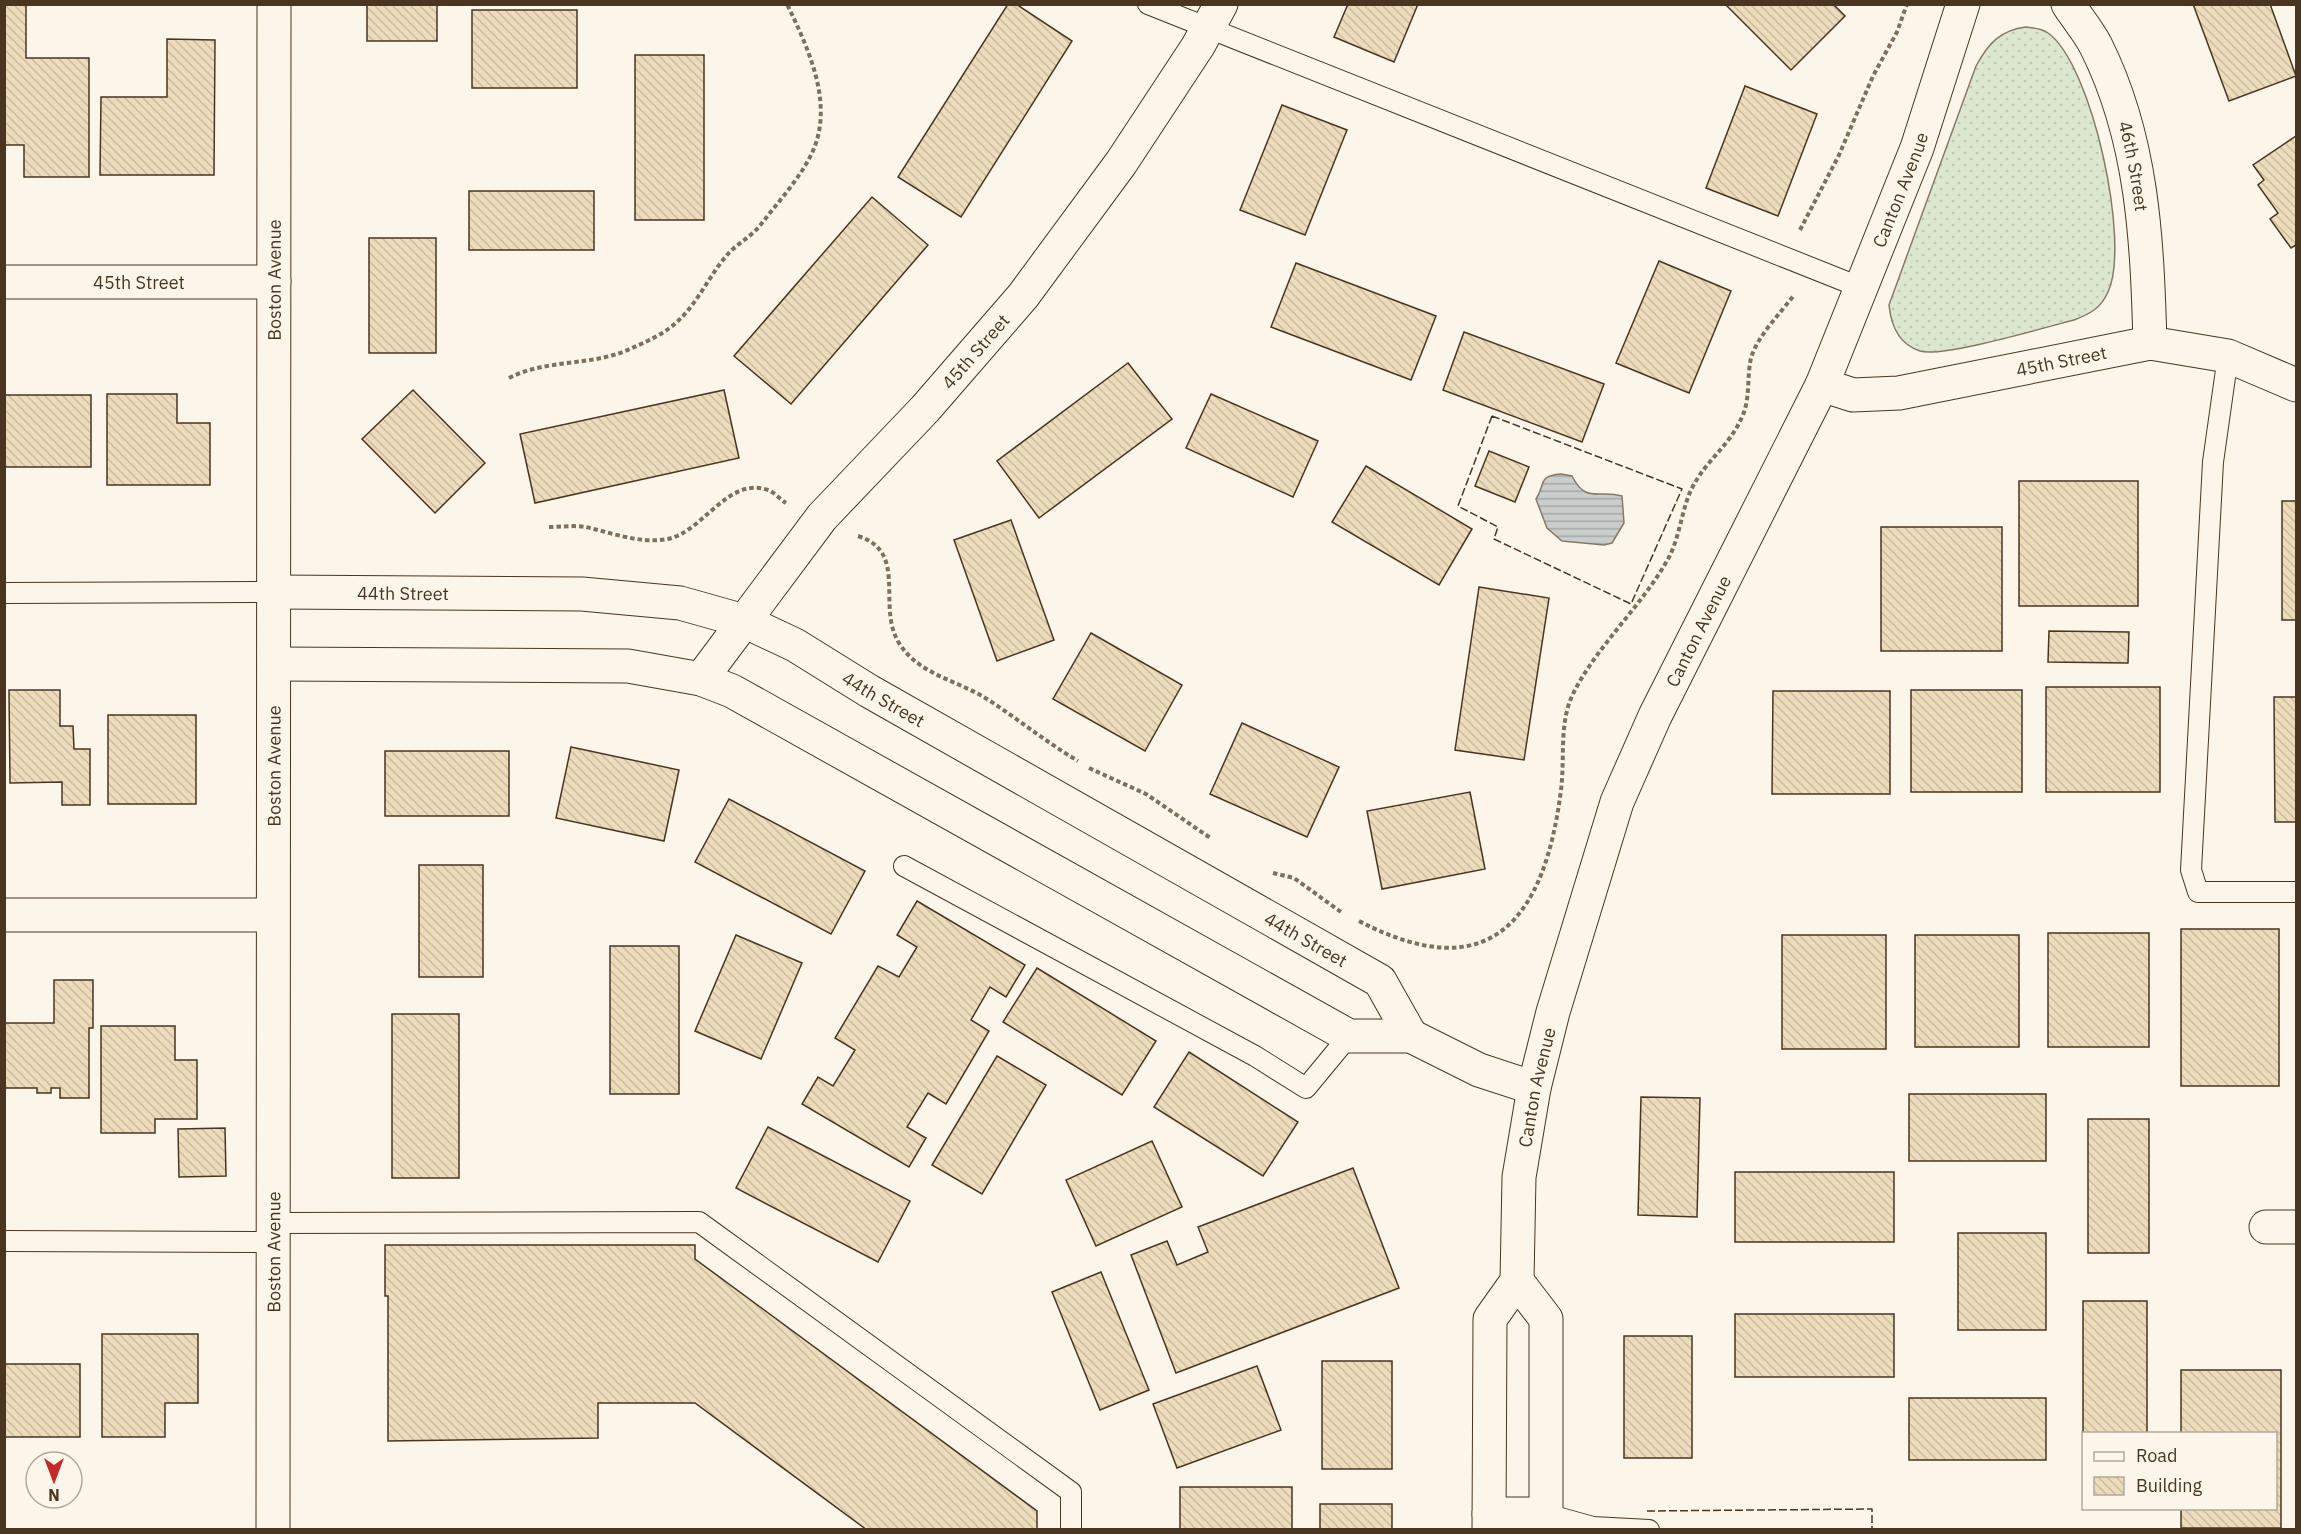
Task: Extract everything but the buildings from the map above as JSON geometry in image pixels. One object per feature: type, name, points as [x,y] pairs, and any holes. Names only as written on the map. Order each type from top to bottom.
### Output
[{"type":"street","name":"Boston Avenue","points":[[273,1530],[274,4]]},
{"type":"street","name":"Canton Avenue","points":[[1517,1281],[1519,1177],[1534,1088],[1552,1012],[1617,802],[1655,716],[1822,385],[1917,148],[1963,4]]},
{"type":"street","name":"46th Street","points":[[2068,4],[2096,44],[2117,93],[2134,156],[2146,232],[2150,343]]},
{"type":"street","name":"45th Street","points":[[701,679],[818,523],[926,409],[1023,296],[1121,163],[1214,17]]},
{"type":"street","name":"45th Street","points":[[4,282],[274,282]]},
{"type":"street","name":"45th Street","points":[[1822,385],[1853,395],[1899,393],[2150,343],[2228,356],[2296,385]]},
{"type":"street","name":"44th Street","points":[[274,592],[582,594],[680,603],[744,621],[795,645],[869,691],[1380,981],[1411,1036]]},
{"type":"street","points":[[274,664],[628,666],[701,679],[732,691],[1349,1036],[1411,1036],[1479,1070],[1534,1088]]},
{"type":"street","points":[[4,915],[273,915]]},
{"type":"street","points":[[1517,1281],[1545,1319],[1546,1522],[1489,1522],[1490,1319],[1517,1281]]},
{"type":"lane","points":[[1148,4],[1214,17],[1862,288]]},
{"type":"lane","points":[[2228,356],[2214,462],[2191,870],[2198,892],[2296,892]]},
{"type":"lane","points":[[4,594],[274,592]]},
{"type":"lane","points":[[904,866],[1236,1045],[1306,1088],[1349,1036]]},
{"type":"lane","points":[[4,1240],[699,1222],[1071,1492],[1071,1530]]},
{"type":"lane","points":[[1546,1522],[1648,1530]]},
{"type":"path","points":[[509,378],[526,369],[629,350],[661,334],[679,320],[729,253],[758,228],[796,179],[813,152],[820,124],[819,97],[807,45],[787,4]]},
{"type":"path","points":[[1787,258],[1839,155],[1873,76],[1897,32],[1907,4]]},
{"type":"path","points":[[1264,869],[1294,878],[1342,913],[1410,943],[1445,947],[1474,945],[1496,937],[1513,923],[1540,877],[1551,846],[1561,790],[1564,726],[1572,696],[1599,655],[1655,582],[1670,555],[1690,491],[1704,467],[1732,439],[1745,409],[1747,377],[1758,342],[1804,282],[1811,268]]},
{"type":"path","points":[[549,527],[584,526],[609,535],[667,539],[696,526],[740,490],[755,488],[770,490],[818,523],[864,538],[884,552],[888,565],[891,626],[899,644],[917,663],[931,674],[986,698],[1048,744],[1091,770],[1146,794],[1215,841]]},
{"type":"green space","points":[[2026,27],[2048,33],[2064,51],[2079,80],[2092,116],[2111,197],[2115,236],[2114,268],[2108,292],[2094,310],[2074,320],[1971,346],[1932,352],[1920,351],[1901,339],[1894,326],[1889,305],[1976,66],[1996,39],[2009,31]]},
{"type":"shaded area","points":[[1561,474],[1572,476],[1577,485],[1588,493],[1622,496],[1624,523],[1612,543],[1604,545],[1562,541],[1547,528],[1536,499],[1545,479]]},
{"type":"fence","points":[[1492,416],[1682,489],[1631,604],[1494,539],[1498,527],[1458,506],[1492,416]]},
{"type":"fence","points":[[1647,1511],[1872,1509],[1872,1530]]}]
